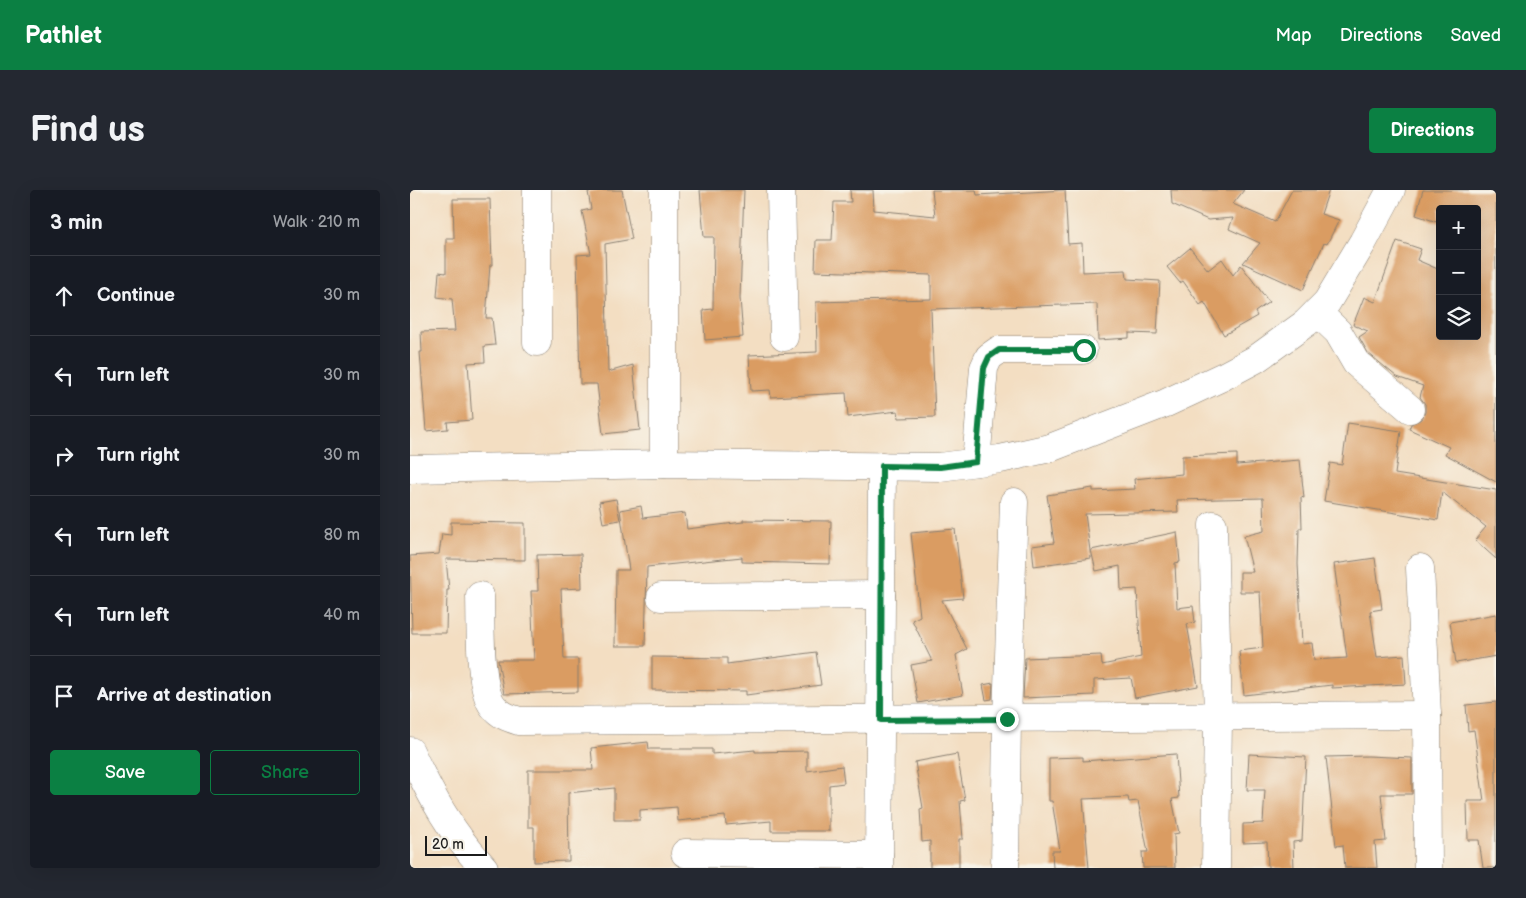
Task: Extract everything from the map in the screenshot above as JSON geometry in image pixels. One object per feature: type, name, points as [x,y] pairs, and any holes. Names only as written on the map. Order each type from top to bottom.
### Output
[{"type":"street","points":[[537,190],[537,342]]},
{"type":"street","points":[[664,190],[664,464]]},
{"type":"street","points":[[781,190],[784,337]]},
{"type":"street","points":[[410,470],[664,464],[940,467],[1050,448],[1166,403],[1256,359],[1306,323],[1327,302],[1391,190]]},
{"type":"street","points":[[1317,312],[1338,332],[1356,363],[1410,409]]},
{"type":"street","points":[[976,462],[984,368],[989,357],[999,350],[1084,350]]},
{"type":"street","points":[[685,852],[879,862],[882,466]]},
{"type":"street","points":[[1006,868],[1007,719],[1014,502]]},
{"type":"street","points":[[1213,525],[1218,717],[1216,868]]},
{"type":"street","points":[[1420,568],[1427,715],[1428,868]]},
{"type":"street","points":[[661,597],[881,595]]},
{"type":"street","points":[[480,596],[484,689],[492,706],[503,716],[519,721],[1427,715]]},
{"type":"street","points":[[410,751],[432,799],[462,846],[484,868]]},
{"type":"building","points":[[622,190],[632,239],[605,244],[608,372],[633,365],[640,430],[603,434],[597,384],[580,384],[577,255],[591,254],[582,211],[591,209],[588,192]]},
{"type":"building","points":[[700,190],[744,190],[740,298],[743,337],[705,340],[703,310],[713,309],[714,237],[704,237]]},
{"type":"building","points":[[850,190],[873,190],[874,210],[935,216],[932,190],[976,190],[977,195],[1065,190],[1068,244],[1082,243],[1083,272],[1126,270],[1127,279],[1160,281],[1157,334],[1129,333],[1129,338],[1098,340],[1097,304],[931,309],[935,417],[899,418],[898,411],[848,417],[846,393],[771,397],[770,390],[751,391],[749,355],[817,352],[816,302],[931,299],[931,275],[815,271],[816,240],[832,240],[834,202],[851,202]]},
{"type":"building","points":[[1171,190],[1244,190],[1233,204],[1275,222],[1292,190],[1329,190],[1321,214],[1339,220],[1327,244],[1324,243],[1303,290],[1243,263],[1260,243],[1229,229],[1233,218],[1208,220],[1172,204]]},
{"type":"building","points":[[1423,190],[1496,190],[1496,482],[1445,454],[1449,447],[1409,429],[1411,424],[1422,419],[1425,412],[1425,404],[1420,397],[1423,386],[1397,377],[1368,353],[1359,337],[1368,331],[1353,325],[1364,297],[1375,302],[1397,241],[1421,249],[1417,260],[1436,268],[1436,340],[1481,340],[1481,205],[1436,205],[1436,222],[1416,215]]},
{"type":"building","points":[[453,199],[490,199],[492,265],[490,265],[486,318],[492,318],[495,345],[484,346],[485,362],[468,363],[472,420],[447,422],[448,429],[426,431],[420,352],[422,352],[421,332],[455,331],[452,299],[437,297],[439,272],[446,273],[446,238],[454,238]]},
{"type":"building","points":[[1190,248],[1208,270],[1222,259],[1233,275],[1241,265],[1269,302],[1255,312],[1257,316],[1224,335],[1204,302],[1200,305],[1183,281],[1180,283],[1167,267]]},
{"type":"building","points":[[1348,423],[1401,431],[1395,474],[1496,490],[1496,559],[1475,540],[1486,527],[1442,492],[1438,520],[1324,501],[1330,463],[1342,465]]},
{"type":"building","points":[[1237,454],[1237,465],[1300,460],[1304,498],[1301,497],[1302,528],[1299,528],[1298,564],[1302,644],[1312,643],[1314,660],[1347,658],[1334,564],[1375,558],[1382,609],[1370,611],[1377,657],[1404,655],[1406,684],[1332,688],[1332,685],[1244,695],[1239,651],[1263,648],[1260,592],[1240,592],[1240,572],[1253,572],[1244,536],[1264,531],[1263,498],[1177,500],[1178,512],[1085,514],[1091,558],[1034,566],[1032,546],[1054,543],[1047,495],[1093,488],[1093,491],[1135,489],[1134,479],[1182,474],[1182,456]]},
{"type":"building","points":[[616,499],[620,520],[603,523],[599,502]]},
{"type":"building","points":[[641,506],[643,518],[685,513],[687,529],[743,522],[743,520],[831,521],[830,564],[742,562],[742,557],[647,567],[645,646],[615,646],[616,570],[629,570],[620,510]]},
{"type":"building","points":[[451,522],[525,523],[525,560],[446,559],[449,590],[447,590],[446,633],[412,633],[410,556],[439,554],[442,534],[451,535]]},
{"type":"building","points":[[955,529],[963,598],[942,600],[967,649],[956,655],[963,695],[918,703],[911,665],[932,661],[912,620],[920,616],[911,533]]},
{"type":"building","points":[[1177,532],[1180,562],[1175,563],[1177,608],[1193,606],[1195,622],[1187,624],[1198,686],[1135,698],[1131,678],[1094,680],[1094,695],[1023,698],[1025,658],[1101,655],[1102,665],[1141,657],[1137,589],[1121,590],[1120,566],[1096,571],[1091,550]]},
{"type":"building","points":[[581,554],[582,588],[561,589],[564,659],[578,659],[578,692],[504,694],[498,660],[534,660],[531,591],[538,591],[537,555]]},
{"type":"building","points":[[1496,614],[1496,656],[1456,663],[1450,622]]},
{"type":"building","points":[[816,652],[821,685],[746,695],[746,691],[652,690],[652,657],[727,658],[727,664]]},
{"type":"building","points":[[993,683],[992,699],[986,700],[983,685]]},
{"type":"building","points":[[1496,702],[1496,868],[1483,868],[1479,840],[1468,840],[1467,801],[1484,801],[1474,730],[1468,731],[1466,705]]},
{"type":"building","points":[[648,742],[649,749],[712,749],[712,754],[755,750],[755,752],[807,751],[807,771],[842,766],[844,783],[829,785],[829,831],[771,831],[771,821],[726,825],[725,816],[678,821],[677,807],[640,810],[640,820],[614,820],[614,788],[568,793],[569,861],[534,862],[534,827],[528,827],[528,770],[593,770],[591,748]]},
{"type":"building","points":[[957,754],[965,800],[960,801],[963,839],[959,839],[959,868],[930,868],[930,841],[922,842],[920,809],[923,808],[915,762]]},
{"type":"building","points":[[1176,754],[1179,798],[1172,799],[1179,833],[1174,834],[1175,868],[1143,868],[1142,852],[1148,852],[1138,801],[1129,802],[1128,797],[1083,799],[1089,868],[1053,868],[1052,851],[1060,851],[1052,801],[1049,801],[1049,758],[1083,757],[1083,761]]},
{"type":"building","points":[[1249,754],[1306,757],[1302,841],[1293,842],[1294,868],[1268,868],[1267,842],[1243,843],[1243,824],[1263,823],[1265,790],[1247,790]]},
{"type":"building","points":[[1326,757],[1412,758],[1412,794],[1381,794],[1386,841],[1375,842],[1377,868],[1345,868],[1343,845],[1336,846]]},
{"type":"route","points":[[1007,719],[881,720],[882,466],[940,467],[976,462],[984,368],[989,357],[999,350],[1084,350]]}]
